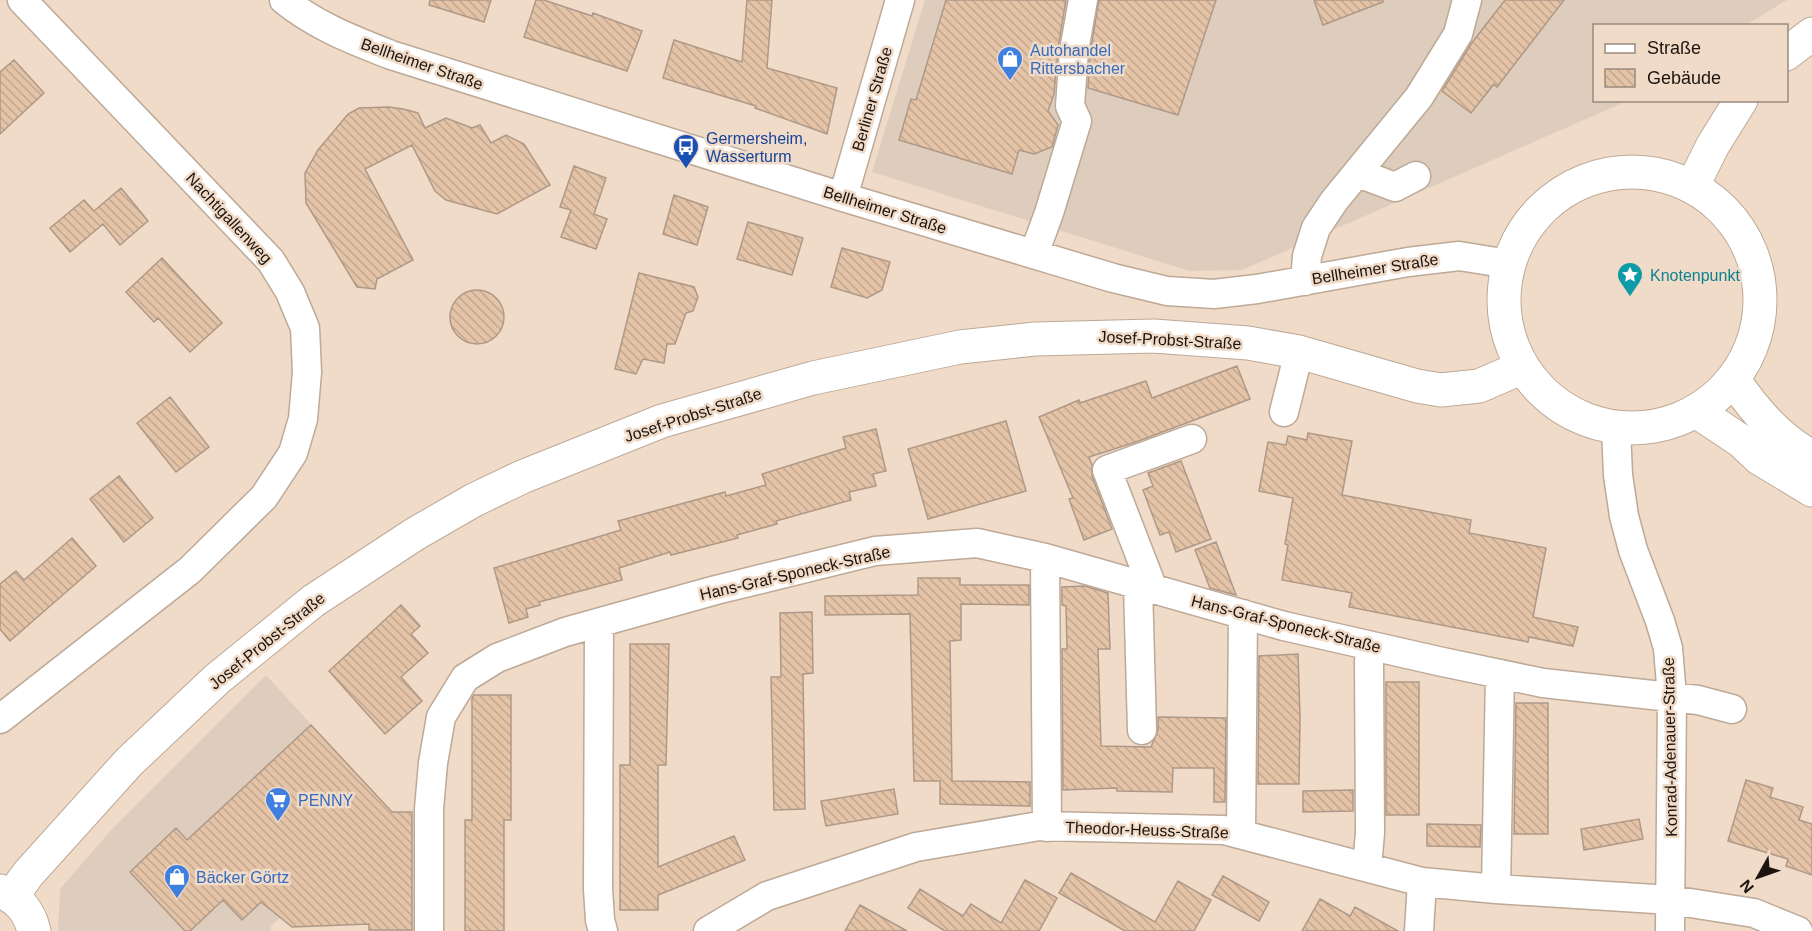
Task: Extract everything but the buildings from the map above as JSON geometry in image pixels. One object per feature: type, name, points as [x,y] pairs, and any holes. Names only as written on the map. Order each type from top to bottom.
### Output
[{"type":"main road","points":[[1788,52],[1812,34]]},
{"type":"main road","points":[[1692,187],[1713,145],[1740,102]]},
{"type":"main road","points":[[1626,172],[1648,173],[1671,178],[1692,187],[1715,202],[1734,223],[1748,247],[1757,274],[1760,302],[1757,329],[1747,356],[1733,380],[1716,397],[1696,411],[1671,422],[1644,428],[1616,428],[1594,423],[1573,414],[1553,402],[1536,386],[1513,348],[1505,317],[1504,285],[1516,243],[1528,224],[1562,192],[1603,175],[1626,172]]},
{"type":"main road","name":"Josef-Probst-Straße","points":[[6,894],[28,874],[129,762],[218,679],[313,601],[415,534],[474,500],[522,477],[662,421],[813,378],[960,348],[1035,339],[1154,336],[1248,343],[1299,352],[1417,386],[1441,390],[1479,386],[1523,367]]},
{"type":"main road","points":[[1733,380],[1763,420],[1781,436],[1812,457]]},
{"type":"main road","points":[[1696,411],[1741,441],[1759,458],[1812,490]]},
{"type":"main road","points":[[6,894],[23,906],[31,919],[34,931]]},
{"type":"street","name":"Nachtigallenweg","points":[[0,719],[190,570],[264,497],[293,453],[303,418],[307,372],[305,328],[290,292],[271,261],[22,0]]},
{"type":"street","name":"Bellheimer Straße","points":[[284,0],[296,10],[340,35],[391,55],[843,197],[1113,278],[1167,291],[1214,294],[1305,281],[1408,262],[1459,256],[1509,264]]},
{"type":"street","name":"Berliner Straße","points":[[843,197],[900,0]]},
{"type":"street","points":[[1034,254],[1052,205],[1077,121],[1070,106],[1074,51],[1083,0]]},
{"type":"street","points":[[1305,281],[1307,256],[1316,228],[1334,201],[1419,97],[1458,34],[1467,0]]},
{"type":"street","points":[[1358,173],[1395,187],[1416,176]]},
{"type":"street","points":[[1284,412],[1299,352]]},
{"type":"street","name":"Konrad-Adenauer-Straße","points":[[1616,428],[1618,475],[1624,516],[1633,550],[1668,648],[1671,697],[1670,931]]},
{"type":"street","points":[[1142,730],[1146,587],[1107,470],[1192,439]]},
{"type":"street","name":"Hans-Graf-Sponeck-Straße","points":[[429,931],[429,809],[433,763],[441,717],[465,678],[496,658],[565,632],[716,590],[875,551],[977,543],[1045,558],[1284,626],[1371,646],[1543,683],[1698,700],[1732,709]]},
{"type":"street","points":[[1045,558],[1047,827]]},
{"type":"street","points":[[1241,834],[1243,614]]},
{"type":"street","points":[[599,623],[598,889],[603,931]]},
{"type":"street","points":[[1367,867],[1370,833],[1371,646]]},
{"type":"street","points":[[1496,889],[1500,674]]},
{"type":"street","name":"Theodor-Heuss-Straße","points":[[708,931],[767,896],[916,848],[1047,827],[1224,830],[1422,882],[1671,900],[1754,913],[1798,931]]},
{"type":"street","points":[[1419,931],[1422,882]]},
{"type":"shaded area","points":[[925,0],[1787,0],[1748,24],[1593,24],[1593,102],[1624,102],[1242,270],[1190,271],[872,172]]},
{"type":"shaded area","points":[[266,675],[391,812],[271,926],[270,931],[58,931],[60,889],[113,828]]},
{"type":"place","name":"Autohandel Rittersbacher","points":[[1010,82]]},
{"type":"place","name":"Germersheim, Wasserturm","points":[[686,170]]},
{"type":"place","name":"Knotenpunkt","points":[[1630,298]]},
{"type":"place","name":"PENNY","points":[[278,823]]},
{"type":"place","name":"Bäcker Görtz","points":[[177,900]]}]
